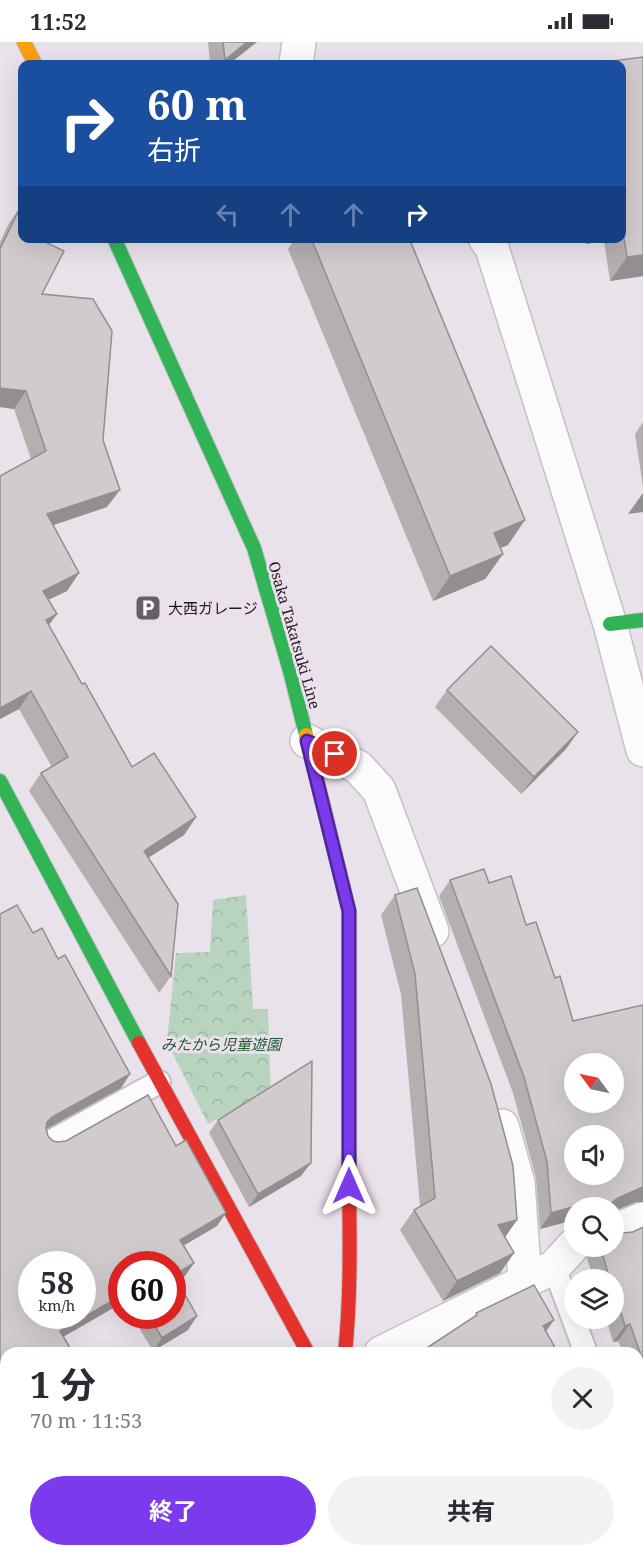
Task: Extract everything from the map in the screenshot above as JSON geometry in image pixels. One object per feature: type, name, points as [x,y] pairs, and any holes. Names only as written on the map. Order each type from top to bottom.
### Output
[{"type":"main road","points":[[24,42],[33,60]]},
{"type":"main road","name":"Osaka Takatsuki Line","points":[[116,243],[254,548],[290,671],[349,911],[349,1277],[346,1347]]},
{"type":"main road","points":[[610,624],[643,620]]},
{"type":"main road","points":[[0,781],[159,1082],[305,1347]]},
{"type":"street","points":[[297,60],[299,42]]},
{"type":"street","points":[[488,243],[492,248],[610,624],[643,750]]},
{"type":"street","points":[[307,741],[358,767],[379,790],[441,955]]},
{"type":"street","points":[[495,1098],[518,1184],[525,1281]]},
{"type":"street","points":[[624,1227],[643,1220]]},
{"type":"street","points":[[393,1347],[525,1281],[564,1256]]},
{"type":"lane","points":[[50,1142],[159,1082]]},
{"type":"lane","points":[[564,1257],[585,1347]]},
{"type":"green space","name":"みたから児童遊園","points":[[246,895],[253,1009],[268,1009],[272,1130],[252,1099],[208,1124],[167,1042],[176,953],[210,952],[213,900]]},
{"type":"building","points":[[223,42],[247,42],[225,60]]},
{"type":"building","points":[[643,57],[643,255],[627,257],[625,243],[626,60],[621,60]]},
{"type":"building","points":[[18,212],[18,243],[47,243],[64,251],[42,294],[93,299],[112,331],[103,440],[120,490],[47,514],[79,573],[43,591],[57,614],[46,620],[82,684],[85,683],[132,767],[154,753],[196,817],[144,851],[178,904],[171,976],[41,773],[68,757],[31,691],[0,708],[0,476],[46,451],[26,391],[0,388],[0,249]]},
{"type":"building","points":[[313,243],[411,243],[525,520],[494,533],[503,554],[450,576]]},
{"type":"building","points":[[491,646],[578,732],[534,777],[447,690]]},
{"type":"building","points":[[484,869],[489,883],[511,876],[526,925],[536,922],[555,978],[560,976],[573,1021],[643,1005],[643,1187],[620,1197],[564,1197],[564,1209],[551,1213],[547,1162],[524,1077],[450,880]]},
{"type":"building","points":[[417,888],[491,1084],[513,1166],[517,1220],[498,1225],[514,1253],[457,1281],[414,1210],[435,1198],[415,974],[395,895]]},
{"type":"building","points":[[17,905],[33,933],[42,928],[58,959],[65,955],[130,1074],[52,1117],[47,1122],[48,1136],[53,1141],[66,1141],[148,1095],[176,1146],[186,1140],[226,1213],[180,1240],[194,1263],[186,1268],[186,1251],[108,1251],[108,1303],[96,1310],[96,1251],[18,1251],[18,1329],[63,1329],[60,1331],[69,1347],[0,1347],[0,914]]},
{"type":"building","points":[[312,1061],[311,1163],[258,1194],[218,1120]]},
{"type":"building","points":[[643,1227],[643,1347],[638,1347],[630,1324],[625,1326],[624,1323],[624,1269],[607,1269],[603,1257],[624,1257],[624,1233],[633,1232]]},
{"type":"building","points":[[534,1285],[554,1320],[543,1326],[555,1347],[428,1347],[477,1315],[476,1313]]},
{"type":"building","points":[[186,1296],[197,1316],[186,1323]]},
{"type":"building","points":[[157,1329],[176,1329],[162,1338]]},
{"type":"traffic: fast","points":[[116,243],[254,548],[306,735]]},
{"type":"traffic: fast","points":[[610,624],[643,620]]},
{"type":"traffic: fast","points":[[0,781],[139,1043]]},
{"type":"traffic: slow","points":[[24,42],[33,60]]},
{"type":"traffic: slow","points":[[306,735],[349,911],[349,1154]]},
{"type":"traffic: jam","points":[[139,1043],[305,1347]]},
{"type":"traffic: jam","points":[[345,1347],[349,1278],[349,1154]]},
{"type":"place","name":"大西ガレージ","points":[[148,608]]},
{"type":"route","points":[[335,754],[307,741],[349,911],[349,1186]]}]
